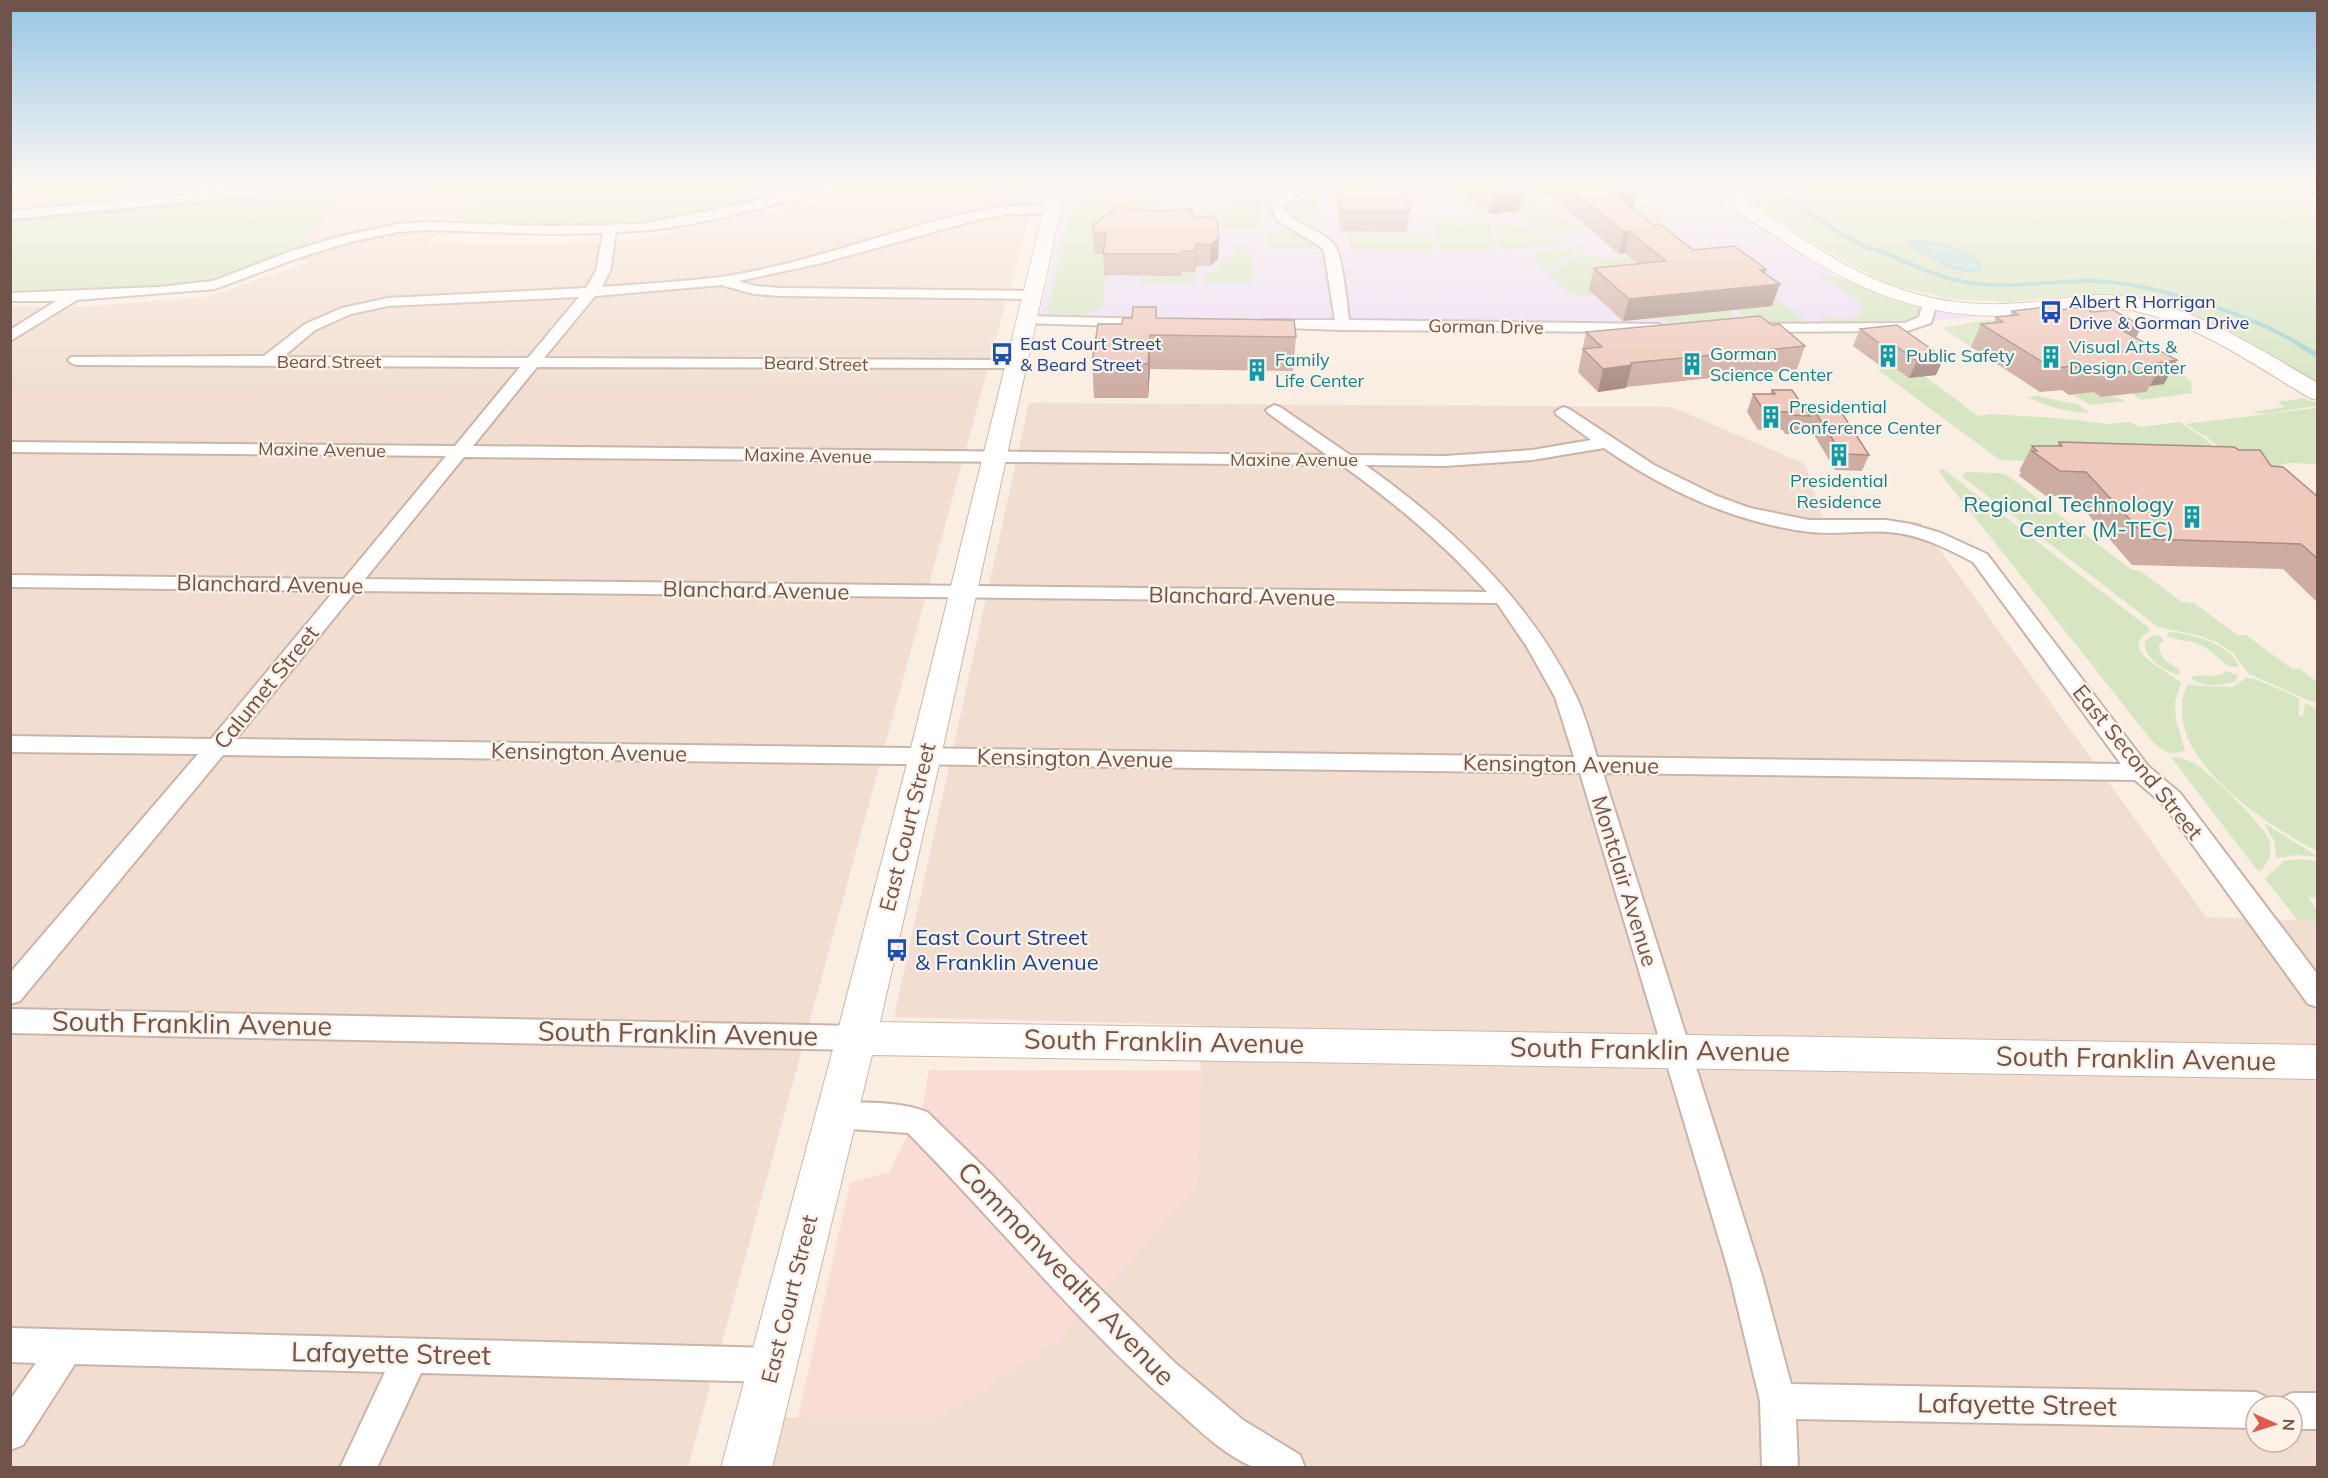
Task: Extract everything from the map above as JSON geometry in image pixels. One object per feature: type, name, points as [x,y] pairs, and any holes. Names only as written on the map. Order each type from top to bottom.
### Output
[{"type":"street","points":[[10,297],[73,296],[215,285],[298,254]]},
{"type":"street","name":"Calumet Street","points":[[10,993],[217,747],[590,292],[603,271],[606,254]]},
{"type":"street","points":[[267,362],[310,327],[357,309],[388,302],[590,292],[721,281],[839,254]]},
{"type":"street","name":"East Court Street","points":[[746,1467],[856,1038],[1042,254]]},
{"type":"street","points":[[1332,254],[1343,326]]},
{"type":"street","points":[[1817,254],[1849,275],[1892,293],[1930,303],[1988,310],[2097,302],[2118,302],[2146,307],[2186,320],[2318,393]]},
{"type":"street","points":[[721,281],[754,290],[1029,308],[1162,323]]},
{"type":"street","points":[[10,337],[73,296]]},
{"type":"street","points":[[1744,328],[1907,327],[1926,320],[1930,303]]},
{"type":"street","name":"Gorman Drive","points":[[1248,324],[1675,328]]},
{"type":"street","points":[[549,340],[582,361]]},
{"type":"street","name":"Beard Street","points":[[76,360],[1015,365]]},
{"type":"street","name":"Montclair Avenue","points":[[1274,410],[1387,489],[1464,555],[1502,597],[1537,645],[1566,698],[1589,765],[1746,1276],[1778,1401],[1780,1467]]},
{"type":"street","name":"East Second Street","points":[[1563,412],[1605,443],[1647,469],[1690,489],[1766,518],[1808,526],[1916,530],[1948,540],[1980,558],[2140,772],[2172,799],[2318,996]]},
{"type":"street","name":"Maxine Avenue","points":[[10,447],[1445,461],[1532,455],[1605,443]]},
{"type":"street","name":"Blanchard Avenue","points":[[10,581],[1481,599],[1502,597]]},
{"type":"street","name":"Kensington Avenue","points":[[10,744],[2140,772]]},
{"type":"street","name":"South Franklin Avenue","points":[[10,1021],[856,1038],[2318,1062]]},
{"type":"street","name":"Commonwealth Avenue","points":[[836,1114],[883,1116],[916,1121],[982,1186],[1060,1272],[1146,1359],[1230,1433],[1287,1467]]},
{"type":"street","name":"Lafayette Street","points":[[10,1345],[772,1365]]},
{"type":"street","points":[[10,1432],[67,1346]]},
{"type":"street","points":[[358,1467],[412,1354]]},
{"type":"street","name":"Lafayette Street","points":[[1778,1401],[2244,1410]]},
{"type":"street","points":[[1230,1433],[1253,1467]]},
{"type":"shaded area","points":[[288,254],[1019,254],[688,1467],[11,1468],[11,306],[81,307],[206,297],[306,263]]},
{"type":"shaded area","points":[[1054,254],[1802,254],[1839,279],[1864,289],[1963,311],[2017,313],[1893,325],[1622,326],[1040,316]]},
{"type":"shaded area","points":[[1029,403],[1672,407],[1805,464],[1824,522],[1920,522],[2206,917],[2317,921],[2317,1467],[771,1468],[783,1417],[939,1418],[1197,1187],[1202,1025],[894,1017]]},
{"type":"shaded area","points":[[929,1070],[1201,1071],[1197,1187],[1054,1344],[939,1418],[798,1417],[850,1183],[889,1172],[923,1105]]},
{"type":"green space","points":[[10,254],[284,254],[216,281],[180,286],[55,294],[11,293]]},
{"type":"green space","points":[[1061,254],[1107,254],[1104,275],[1107,275],[1102,307],[1083,314],[1047,314]]},
{"type":"green space","points":[[1231,254],[1252,254],[1253,283],[1203,283],[1203,280]]},
{"type":"green space","points":[[1572,254],[1545,271],[1534,258],[1535,255]]},
{"type":"green space","points":[[1579,254],[1602,259],[1629,257],[1674,294],[1585,296],[1567,291],[1548,274]]},
{"type":"green space","points":[[1832,254],[2317,254],[2317,383],[2136,299],[2080,295],[2009,302],[1950,299],[1888,284]]},
{"type":"green space","points":[[1182,272],[1195,272],[1195,283],[1140,283],[1141,276],[1181,276]]},
{"type":"green space","points":[[1818,273],[1915,304],[1921,307],[1919,316],[1908,323],[1819,325],[1823,316],[1839,319],[1850,318],[1860,314],[1863,310],[1860,305],[1862,304]]},
{"type":"green space","points":[[1770,294],[1804,319],[1801,322],[1751,322],[1736,310],[1771,306]]},
{"type":"green space","points":[[1729,310],[1741,322],[1667,322],[1661,317]]},
{"type":"green space","points":[[1987,320],[1996,321],[1992,345],[1971,347],[1943,328]]},
{"type":"green space","points":[[1892,366],[1909,378],[1925,376],[1978,416],[1990,414],[2057,418],[2107,424],[2130,422],[2140,427],[2180,422],[2204,438],[2237,468],[2000,460],[1878,370]]},
{"type":"green space","points":[[2173,367],[2191,381],[2192,393],[2141,400],[2132,394],[2145,392],[2139,387]]},
{"type":"green space","points":[[2094,392],[2125,401],[2090,405],[2072,394]]},
{"type":"green space","points":[[2038,396],[2079,405],[2090,413],[2058,408],[2028,397]]},
{"type":"green space","points":[[2304,398],[2317,403],[2317,406],[2264,414],[2253,412],[2285,407],[2277,402]]},
{"type":"green space","points":[[2317,408],[2317,464],[2289,463],[2266,469],[2242,468],[2208,438],[2185,424]]},
{"type":"green space","points":[[1943,469],[2149,628],[2150,631],[2141,638],[2139,646],[2142,653],[2181,683],[2175,702],[2176,720],[2185,750],[2175,753],[2167,752],[2152,741],[1939,472]]},
{"type":"green space","points":[[1967,472],[2007,475],[2132,570],[2139,570],[2182,602],[2194,603],[2237,635],[2246,635],[2292,669],[2300,669],[2317,682],[2317,704],[2249,674],[2233,653],[2216,642],[2201,636],[2158,627],[1964,478],[1963,474]]},
{"type":"green space","points":[[2169,632],[2199,637],[2219,646],[2235,659],[2239,667],[2228,666],[2196,643],[2167,636]]},
{"type":"green space","points":[[2154,635],[2160,636],[2164,641],[2159,644],[2162,656],[2179,669],[2180,674],[2166,670],[2151,659],[2145,645],[2147,640]]},
{"type":"green space","points":[[2226,671],[2238,675],[2236,681],[2213,685],[2191,678],[2199,675],[2222,674]]},
{"type":"green space","points":[[2246,678],[2255,679],[2295,696],[2299,699],[2299,716],[2303,715],[2305,703],[2317,709],[2317,851],[2271,824],[2221,784],[2201,761],[2187,737],[2182,711],[2187,685],[2233,687]]},
{"type":"green space","points":[[2171,757],[2189,760],[2211,776],[2265,833],[2270,849],[2269,857],[2261,871],[2257,870]]},
{"type":"green space","points":[[2264,823],[2317,857],[2296,855],[2276,858],[2274,841]]},
{"type":"green space","points":[[2298,859],[2317,861],[2317,897],[2308,897],[2317,910],[2317,921],[2298,921],[2265,879],[2284,861]]},
{"type":"water","points":[[1925,254],[1968,254],[1978,262],[1981,270],[1962,270]]},
{"type":"building","points":[[1657,254],[1745,254],[1766,269],[1760,270],[1780,284],[1629,299],[1594,268],[1666,261]]},
{"type":"building","points":[[2054,306],[2060,310],[2083,307],[2092,312],[2113,310],[2142,326],[2119,329],[2177,360],[2152,364],[2159,369],[2114,373],[2107,369],[2082,371],[2075,366],[2052,368],[1981,324],[2003,322],[1996,317],[2018,315],[2012,311]]},
{"type":"building","points":[[1133,307],[1156,307],[1156,318],[1294,320],[1296,337],[1150,335],[1148,364],[1092,363],[1098,324],[1122,324],[1123,318],[1132,318]]},
{"type":"building","points":[[1760,316],[1772,325],[1779,324],[1805,346],[1631,363],[1632,365],[1603,369],[1583,349],[1602,347],[1586,332]]},
{"type":"building","points":[[1897,325],[1944,358],[1917,361],[1896,346],[1886,348],[1860,329]]},
{"type":"building","points":[[1772,390],[1792,390],[1810,416],[1792,415],[1789,412],[1765,412],[1753,394],[1775,394]]},
{"type":"building","points":[[1812,407],[1838,407],[1869,455],[1842,454]]},
{"type":"building","points":[[2059,442],[2234,447],[2239,450],[2260,450],[2271,466],[2283,467],[2318,497],[2318,559],[2301,544],[2148,539],[2086,472],[2060,471],[2032,451],[2037,451],[2032,446],[2062,446]]},
{"type":"waterway","points":[[1888,254],[1916,267],[1964,282],[2013,285],[2095,281],[2144,287],[2227,311],[2297,343]]},
{"type":"waterway","points":[[2295,342],[2318,356]]},
{"type":"place","name":"Albert R Horrigan Drive & Gorman Drive","points":[[2051,312]]},
{"type":"place","name":"East Court Street & Beard Street","points":[[1002,354]]},
{"type":"place","name":"Public Safety","points":[[1888,356]]},
{"type":"place","name":"Visual Arts & Design Center","points":[[2051,357]]},
{"type":"place","name":"Gorman Science Center","points":[[1692,364]]},
{"type":"place","name":"Family Life Center","points":[[1257,370]]},
{"type":"place","name":"Presidential Conference Center","points":[[1771,417]]},
{"type":"place","name":"Presidential Residence","points":[[1839,455]]},
{"type":"place","name":"Regional Technology Center (M-TEC)","points":[[2192,517]]},
{"type":"place","name":"East Court Street & Franklin Avenue","points":[[897,950]]}]
